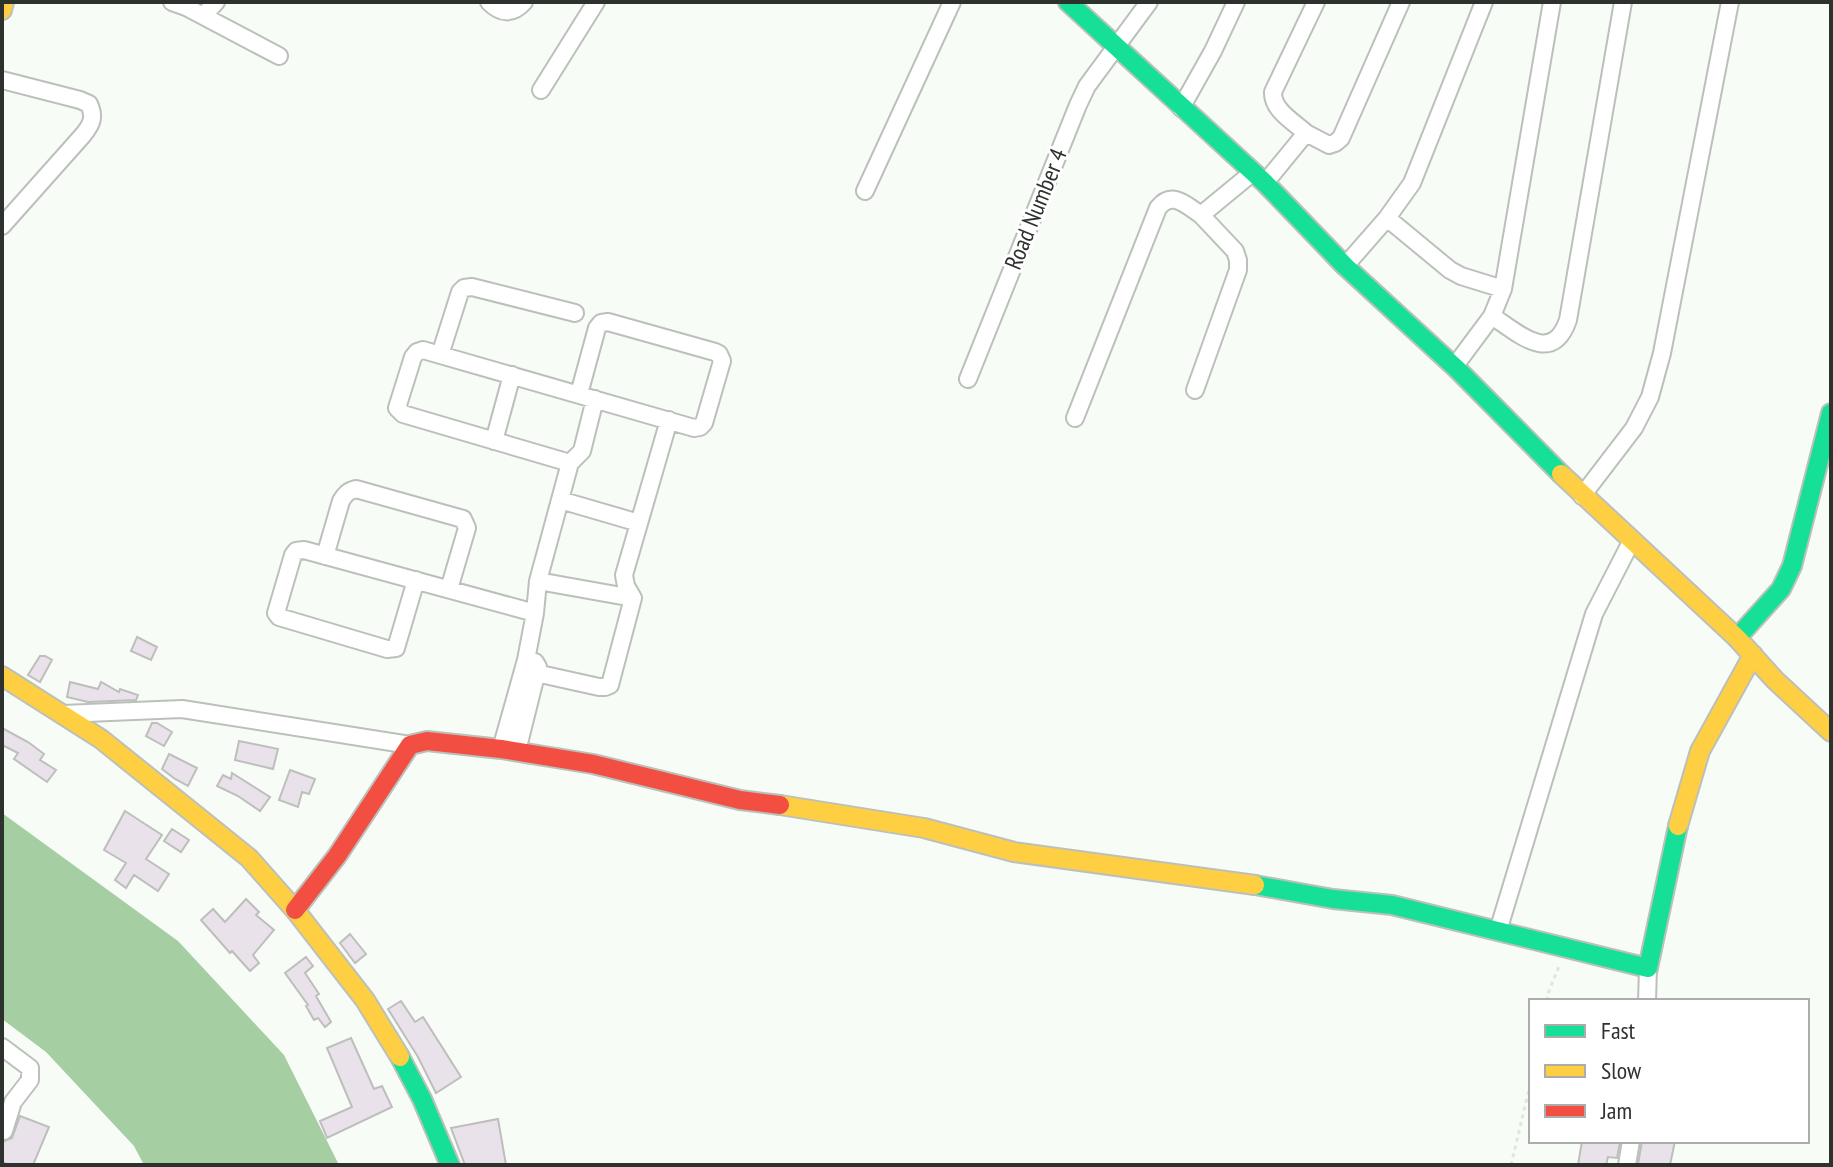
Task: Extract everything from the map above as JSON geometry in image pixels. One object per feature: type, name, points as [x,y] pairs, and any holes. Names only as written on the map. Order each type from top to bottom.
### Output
[{"type":"street","points":[[2,10],[4,2]]},
{"type":"street","points":[[172,2],[279,56]]},
{"type":"street","points":[[203,16],[216,2]]},
{"type":"street","points":[[489,2],[504,12],[513,12],[524,2]]},
{"type":"street","points":[[541,90],[596,2]]},
{"type":"street","points":[[865,191],[952,2]]},
{"type":"street","points":[[1068,2],[1258,178],[1345,266],[1454,367],[1582,496],[1737,638],[1775,680],[1831,732]]},
{"type":"street","name":"Road Number 4","points":[[968,379],[1087,86],[1149,2]]},
{"type":"street","points":[[1181,108],[1236,2]]},
{"type":"street","points":[[1316,2],[1273,92],[1273,99],[1278,108],[1306,133],[1329,145],[1341,138],[1401,2]]},
{"type":"street","points":[[1345,266],[1387,218],[1412,183],[1484,2]]},
{"type":"street","points":[[1454,367],[1492,316],[1503,289],[1552,2]]},
{"type":"street","points":[[1582,496],[1634,428],[1650,397],[1662,353],[1730,2]]},
{"type":"street","points":[[1492,316],[1529,340],[1542,344],[1556,341],[1564,331],[1571,304],[1618,3]]},
{"type":"street","points":[[2,80],[80,100],[89,104],[93,112],[92,124],[2,226]]},
{"type":"street","points":[[1201,215],[1258,178],[1306,133]]},
{"type":"street","points":[[1075,418],[1158,208],[1163,201],[1171,199],[1201,215],[1235,251],[1238,260],[1238,270],[1195,390]]},
{"type":"street","points":[[1387,218],[1450,270],[1503,289]]},
{"type":"street","points":[[440,355],[460,292],[464,288],[472,287],[575,313]]},
{"type":"street","points":[[509,750],[531,667],[538,581],[570,463],[582,451],[587,397],[597,328],[601,323],[608,322],[719,354],[722,361],[704,423],[694,428],[669,420],[587,397],[423,350],[413,357],[397,408],[403,414],[570,463]]},
{"type":"street","points":[[494,441],[512,375]]},
{"type":"street","points":[[1737,638],[1781,589],[1792,566],[1831,413]]},
{"type":"street","points":[[531,667],[599,687],[610,685],[633,598],[624,575],[669,420]]},
{"type":"street","points":[[325,556],[341,501],[344,495],[356,489],[463,519],[467,528],[449,589]]},
{"type":"street","points":[[560,500],[639,523]]},
{"type":"street","points":[[1498,931],[1594,614],[1631,542]]},
{"type":"street","points":[[416,580],[396,648],[393,649],[279,617],[276,613],[293,555],[296,551],[304,550],[325,556],[416,580],[449,589],[535,613]]},
{"type":"street","points":[[538,581],[633,598]]},
{"type":"street","points":[[1647,999],[1648,968],[1675,838],[1700,751],[1753,655]]},
{"type":"street","points":[[2,676],[101,739],[249,858],[295,910],[365,1000],[405,1065],[450,1165]]},
{"type":"street","points":[[62,714],[182,709],[410,745],[427,741],[509,750],[593,764],[740,800],[924,828],[1014,852],[1231,880],[1333,899],[1392,905],[1648,968]]},
{"type":"street","points":[[295,910],[337,856],[410,745]]},
{"type":"street","points":[[2,1047],[30,1068],[30,1080],[13,1102],[4,1131]]},
{"type":"street","points":[[1627,1165],[1631,1143]]},
{"type":"path","points":[[1547,999],[1560,963],[1571,948]]},
{"type":"path","points":[[1511,1165],[1529,1089]]},
{"type":"shaded area","points":[[2,813],[178,941],[284,1055],[339,1165],[144,1165],[134,1146],[46,1052],[2,1019]]},
{"type":"building","points":[[137,637],[157,647],[151,660],[131,651]]},
{"type":"building","points":[[40,656],[52,660],[40,682],[28,675]]},
{"type":"building","points":[[70,682],[98,689],[101,682],[119,692],[120,689],[138,695],[136,700],[88,702],[67,697]]},
{"type":"building","points":[[152,723],[172,732],[164,746],[146,736]]},
{"type":"building","points":[[2,728],[44,754],[40,760],[56,770],[47,782],[14,759],[18,753],[2,745]]},
{"type":"building","points":[[239,741],[278,749],[273,769],[235,760]]},
{"type":"building","points":[[169,754],[197,768],[188,786],[162,769]]},
{"type":"building","points":[[290,770],[315,779],[309,794],[302,792],[298,807],[279,800]]},
{"type":"building","points":[[232,773],[270,797],[260,811],[217,786],[223,775],[231,779]]},
{"type":"building","points":[[125,811],[162,835],[146,859],[169,874],[158,891],[134,875],[126,888],[115,880],[126,863],[104,850]]},
{"type":"building","points":[[172,829],[189,840],[181,852],[164,841]]},
{"type":"building","points":[[246,899],[259,912],[256,915],[274,930],[253,955],[259,963],[250,971],[201,920],[213,909],[225,922]]},
{"type":"building","points":[[350,934],[366,954],[355,963],[340,943]]},
{"type":"building","points":[[306,957],[313,966],[305,973],[319,994],[316,996],[331,1022],[325,1027],[318,1018],[314,1020],[308,1005],[285,973]]},
{"type":"building","points":[[401,1001],[415,1022],[423,1017],[461,1077],[436,1093],[388,1009]]},
{"type":"building","points":[[351,1038],[374,1089],[382,1086],[392,1107],[327,1138],[320,1121],[352,1107],[327,1048]]},
{"type":"building","points":[[20,1116],[49,1127],[33,1165],[2,1162],[2,1142],[12,1138]]},
{"type":"building","points":[[498,1119],[506,1165],[465,1165],[451,1128]]},
{"type":"building","points":[[1582,1143],[1620,1143],[1617,1158],[1608,1157],[1606,1165],[1578,1165]]},
{"type":"building","points":[[1642,1143],[1675,1143],[1670,1165],[1638,1164]]},
{"type":"traffic: fast","points":[[1068,2],[1265,183],[1345,266],[1457,369],[1561,474]]},
{"type":"traffic: fast","points":[[1737,638],[1781,589],[1792,566],[1831,413]]},
{"type":"traffic: fast","points":[[1255,885],[1333,899],[1392,905],[1648,968],[1678,826]]},
{"type":"traffic: fast","points":[[400,1057],[450,1165]]},
{"type":"traffic: slow","points":[[2,10],[4,2]]},
{"type":"traffic: slow","points":[[1561,474],[1737,638],[1775,680],[1831,732]]},
{"type":"traffic: slow","points":[[1678,826],[1700,751],[1753,655]]},
{"type":"traffic: slow","points":[[2,676],[101,739],[249,858],[295,910],[365,1000],[400,1057]]},
{"type":"traffic: slow","points":[[780,805],[924,828],[1014,852],[1255,885]]},
{"type":"traffic: jam","points":[[295,910],[337,856],[410,745],[427,741],[593,764],[740,800],[780,805]]}]
